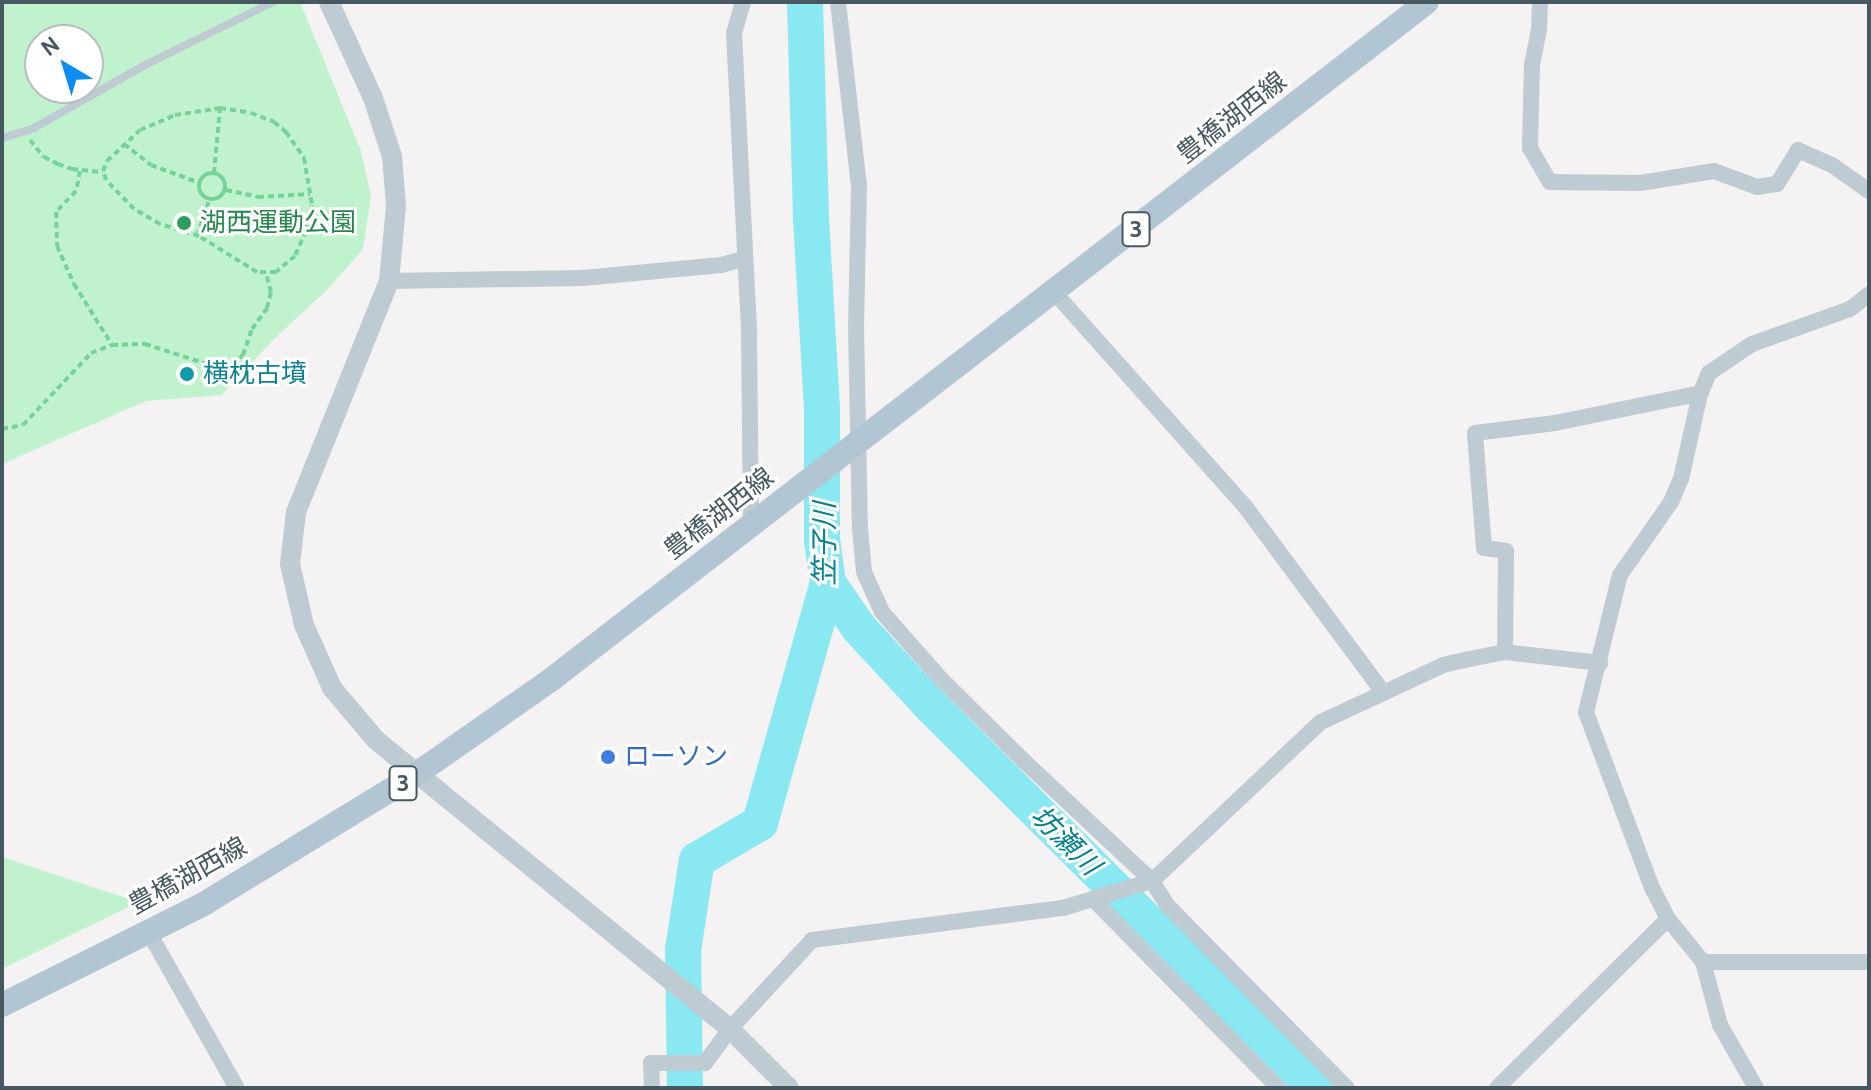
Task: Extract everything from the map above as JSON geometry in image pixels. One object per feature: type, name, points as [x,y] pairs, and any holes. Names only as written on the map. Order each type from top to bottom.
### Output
[{"type":"main road","name":"豊橋湖西線","points":[[2,1005],[202,905],[415,775],[552,679],[1427,2]]},
{"type":"street","points":[[329,2],[373,98],[392,156],[396,206],[389,281],[296,512],[290,564],[304,625],[332,688],[376,740],[415,775],[730,1029],[789,1088]]},
{"type":"street","points":[[743,2],[734,33],[743,259],[761,517]]},
{"type":"street","points":[[838,2],[859,185],[851,446],[864,572],[882,612],[962,700],[1347,1088]]},
{"type":"street","points":[[1540,2],[1539,29],[1532,64],[1530,148],[1550,182],[1640,183],[1714,171],[1757,187],[1777,184],[1798,150],[1832,165],[1869,191]]},
{"type":"street","points":[[389,281],[583,278],[721,265],[743,259]]},
{"type":"street","points":[[1054,292],[1244,505],[1383,692]]},
{"type":"street","points":[[1756,1088],[1720,1025],[1703,962],[1668,919],[1620,808],[1586,712],[1620,575],[1671,502],[1681,479],[1701,393],[1709,373],[1721,362],[1752,344],[1850,309],[1869,294]]},
{"type":"street","points":[[1505,652],[1506,551],[1484,548],[1475,433],[1555,423],[1701,393]]},
{"type":"street","points":[[652,1088],[651,1063],[705,1063],[730,1029],[812,940],[1099,900],[1146,883],[1321,722],[1383,692],[1443,665],[1505,652],[1600,663]]},
{"type":"street","points":[[1099,900],[1279,1088]]},
{"type":"street","points":[[1497,1088],[1668,919]]},
{"type":"street","points":[[148,931],[237,1088]]},
{"type":"street","points":[[1703,962],[1869,962]]},
{"type":"lane","points":[[2,138],[26,131],[143,66],[273,2]]},
{"type":"path","points":[[214,173],[220,108]]},
{"type":"path","points":[[220,108],[262,116],[286,132],[304,158],[311,194],[306,231],[295,256],[276,272],[266,273],[237,262],[197,236],[176,231],[134,209],[112,189],[103,171],[107,161],[124,144],[152,123],[175,115],[220,108]]},
{"type":"path","points":[[26,131],[44,157],[80,171],[103,171]]},
{"type":"path","points":[[124,144],[151,165],[197,182],[201,193],[210,198],[219,197],[226,190]]},
{"type":"path","points":[[80,171],[81,183],[56,212],[57,246],[74,284],[112,345]]},
{"type":"path","points":[[197,182],[203,176],[214,173]]},
{"type":"path","points":[[214,173],[223,180],[226,190]]},
{"type":"path","points":[[226,190],[258,197],[311,194]]},
{"type":"path","points":[[197,236],[210,198]]},
{"type":"path","points":[[2,429],[23,425],[91,353],[112,345],[145,344],[213,366],[232,365],[243,355],[252,329],[267,308],[271,292],[266,273]]},
{"type":"green space","name":"湖西運動公園","points":[[2,2],[300,2],[361,151],[371,197],[363,249],[328,289],[273,340],[222,395],[146,401],[2,464]]},
{"type":"green space","points":[[2,857],[138,902],[2,969]]},
{"type":"waterway","name":"笠子川","points":[[685,1088],[683,950],[697,860],[760,823],[828,583],[822,540],[822,409],[811,218],[805,2]]},
{"type":"waterway","name":"坊瀬川","points":[[828,583],[859,628],[932,707],[1315,1088]]},
{"type":"place","name":"湖西運動公園","points":[[184,223]]},
{"type":"place","name":"横枕古墳","points":[[187,374]]},
{"type":"place","name":"ローソン","points":[[608,757]]}]
